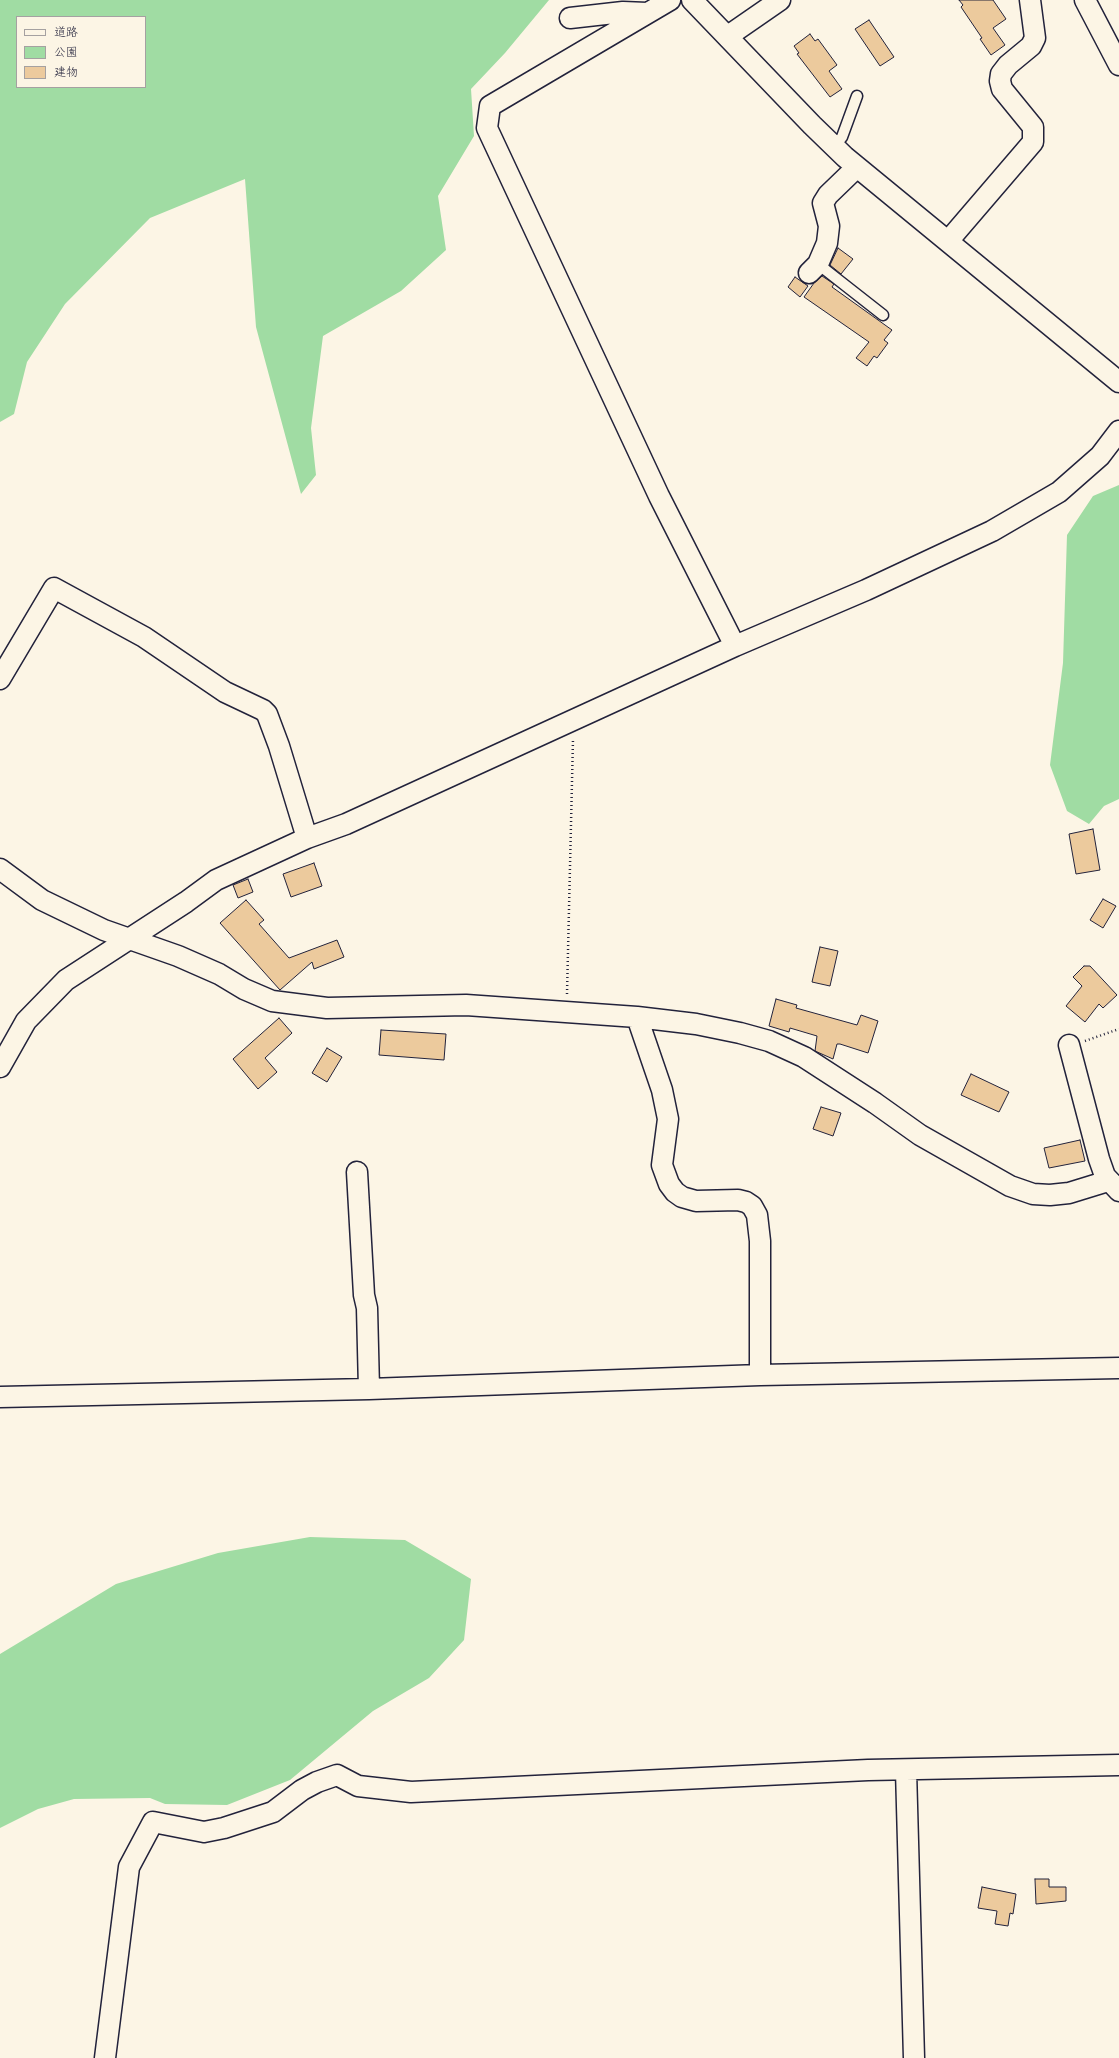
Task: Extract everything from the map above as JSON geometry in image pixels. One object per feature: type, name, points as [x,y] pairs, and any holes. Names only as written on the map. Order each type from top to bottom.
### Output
[{"type":"street","points":[[670,0],[490,106],[487,128],[659,496],[735,646]]},
{"type":"street","points":[[692,0],[812,125],[857,167],[949,240],[1119,382]]},
{"type":"street","points":[[728,36],[780,0]]},
{"type":"street","points":[[949,240],[1033,142],[1033,127],[1002,88],[1000,80],[1001,74],[1008,65],[1031,46],[1035,38],[1030,0]]},
{"type":"street","points":[[1085,0],[1119,65]]},
{"type":"street","points":[[570,18],[623,12],[647,13]]},
{"type":"street","points":[[814,269],[827,243],[829,226],[823,203],[828,195],[857,167]]},
{"type":"street","points":[[0,1067],[26,1021],[66,980],[186,902],[216,880],[307,838],[346,824],[735,646],[866,590],[992,531],[1059,492],[1100,456],[1119,431]]},
{"type":"street","points":[[0,679],[54,588],[144,637],[225,692],[252,703],[263,710],[267,714],[279,746],[307,838]]},
{"type":"street","points":[[0,869],[42,900],[104,930],[178,956],[220,974],[244,989],[272,1001],[327,1008],[441,1004],[637,1017],[696,1024],[740,1033],[769,1041],[793,1051],[875,1103],[920,1135],[1010,1186],[1033,1194],[1050,1195],[1113,1186],[1099,1159],[1069,1046]]},
{"type":"street","points":[[637,1017],[662,1090],[668,1118],[662,1165],[669,1184],[675,1192],[682,1197],[696,1201],[738,1200],[746,1202],[752,1206],[757,1215],[760,1241],[760,1375]]},
{"type":"street","points":[[357,1172],[364,1295],[367,1308],[369,1389]]},
{"type":"street","points":[[0,1397],[369,1389],[760,1375],[1119,1368]]},
{"type":"street","points":[[105,2058],[129,1867],[153,1822],[204,1832],[224,1828],[273,1812],[302,1790],[317,1782],[337,1775],[358,1786],[411,1792],[868,1770],[1119,1765]]},
{"type":"street","points":[[906,1770],[914,2058]]},
{"type":"lane","points":[[835,146],[842,137],[857,96]]},
{"type":"lane","points":[[814,269],[883,315]]},
{"type":"path","points":[[566,1013],[573,742],[568,722]]},
{"type":"path","points":[[1069,1046],[1119,1029]]},
{"type":"green space","points":[[0,0],[549,0],[505,53],[471,89],[474,136],[438,196],[446,250],[401,291],[323,336],[311,428],[316,475],[301,494],[256,327],[245,179],[150,218],[65,304],[27,362],[14,414],[0,422]]},
{"type":"green space","points":[[1119,485],[1119,799],[1104,806],[1089,824],[1067,811],[1050,765],[1063,663],[1067,535],[1093,496]]},
{"type":"green space","points":[[310,1537],[405,1540],[471,1579],[464,1640],[429,1678],[373,1711],[290,1780],[227,1805],[165,1804],[150,1798],[74,1799],[38,1809],[0,1828],[0,1654],[116,1584],[218,1553]]},
{"type":"building","points":[[959,0],[993,0],[1006,19],[993,28],[1005,45],[991,55],[980,39],[982,38],[961,7],[963,5]]},
{"type":"building","points":[[869,20],[894,57],[880,66],[855,29]]},
{"type":"building","points":[[810,34],[815,41],[818,39],[837,65],[829,71],[842,89],[830,97],[797,54],[799,53],[794,46]]},
{"type":"building","points":[[838,248],[853,259],[841,274],[830,265]]},
{"type":"building","points":[[822,276],[834,284],[832,287],[892,330],[884,340],[888,343],[877,358],[874,356],[867,366],[856,358],[869,342],[804,297],[814,283]]},
{"type":"building","points":[[795,277],[808,286],[800,297],[788,287]]},
{"type":"building","points":[[1093,829],[1100,870],[1076,874],[1069,834]]},
{"type":"building","points":[[314,863],[322,886],[291,897],[283,874]]},
{"type":"building","points":[[248,879],[253,892],[238,898],[233,885]]},
{"type":"building","points":[[1103,899],[1116,906],[1103,928],[1090,920]]},
{"type":"building","points":[[246,900],[264,920],[259,924],[289,958],[337,940],[344,957],[314,969],[312,962],[280,990],[220,923]]},
{"type":"building","points":[[820,947],[838,951],[830,986],[812,982]]},
{"type":"building","points":[[1084,966],[1090,966],[1117,995],[1103,1008],[1099,1004],[1085,1022],[1066,1006],[1082,986],[1073,977]]},
{"type":"building","points":[[776,999],[797,1005],[796,1008],[857,1025],[861,1015],[878,1021],[868,1053],[837,1044],[833,1059],[815,1051],[817,1036],[790,1028],[789,1032],[769,1026]]},
{"type":"building","points":[[279,1018],[292,1033],[265,1058],[277,1072],[258,1089],[233,1059]]},
{"type":"building","points":[[381,1030],[446,1034],[444,1060],[379,1055]]},
{"type":"building","points":[[327,1048],[342,1057],[327,1082],[312,1073]]},
{"type":"building","points":[[971,1074],[1009,1092],[999,1112],[961,1095]]},
{"type":"building","points":[[821,1107],[841,1113],[833,1136],[813,1129]]},
{"type":"building","points":[[1080,1140],[1085,1161],[1049,1168],[1044,1148]]},
{"type":"building","points":[[1035,1879],[1049,1879],[1049,1887],[1066,1887],[1066,1901],[1036,1904]]},
{"type":"building","points":[[982,1887],[1016,1894],[1013,1914],[1010,1913],[1008,1926],[995,1924],[997,1911],[978,1908]]}]
